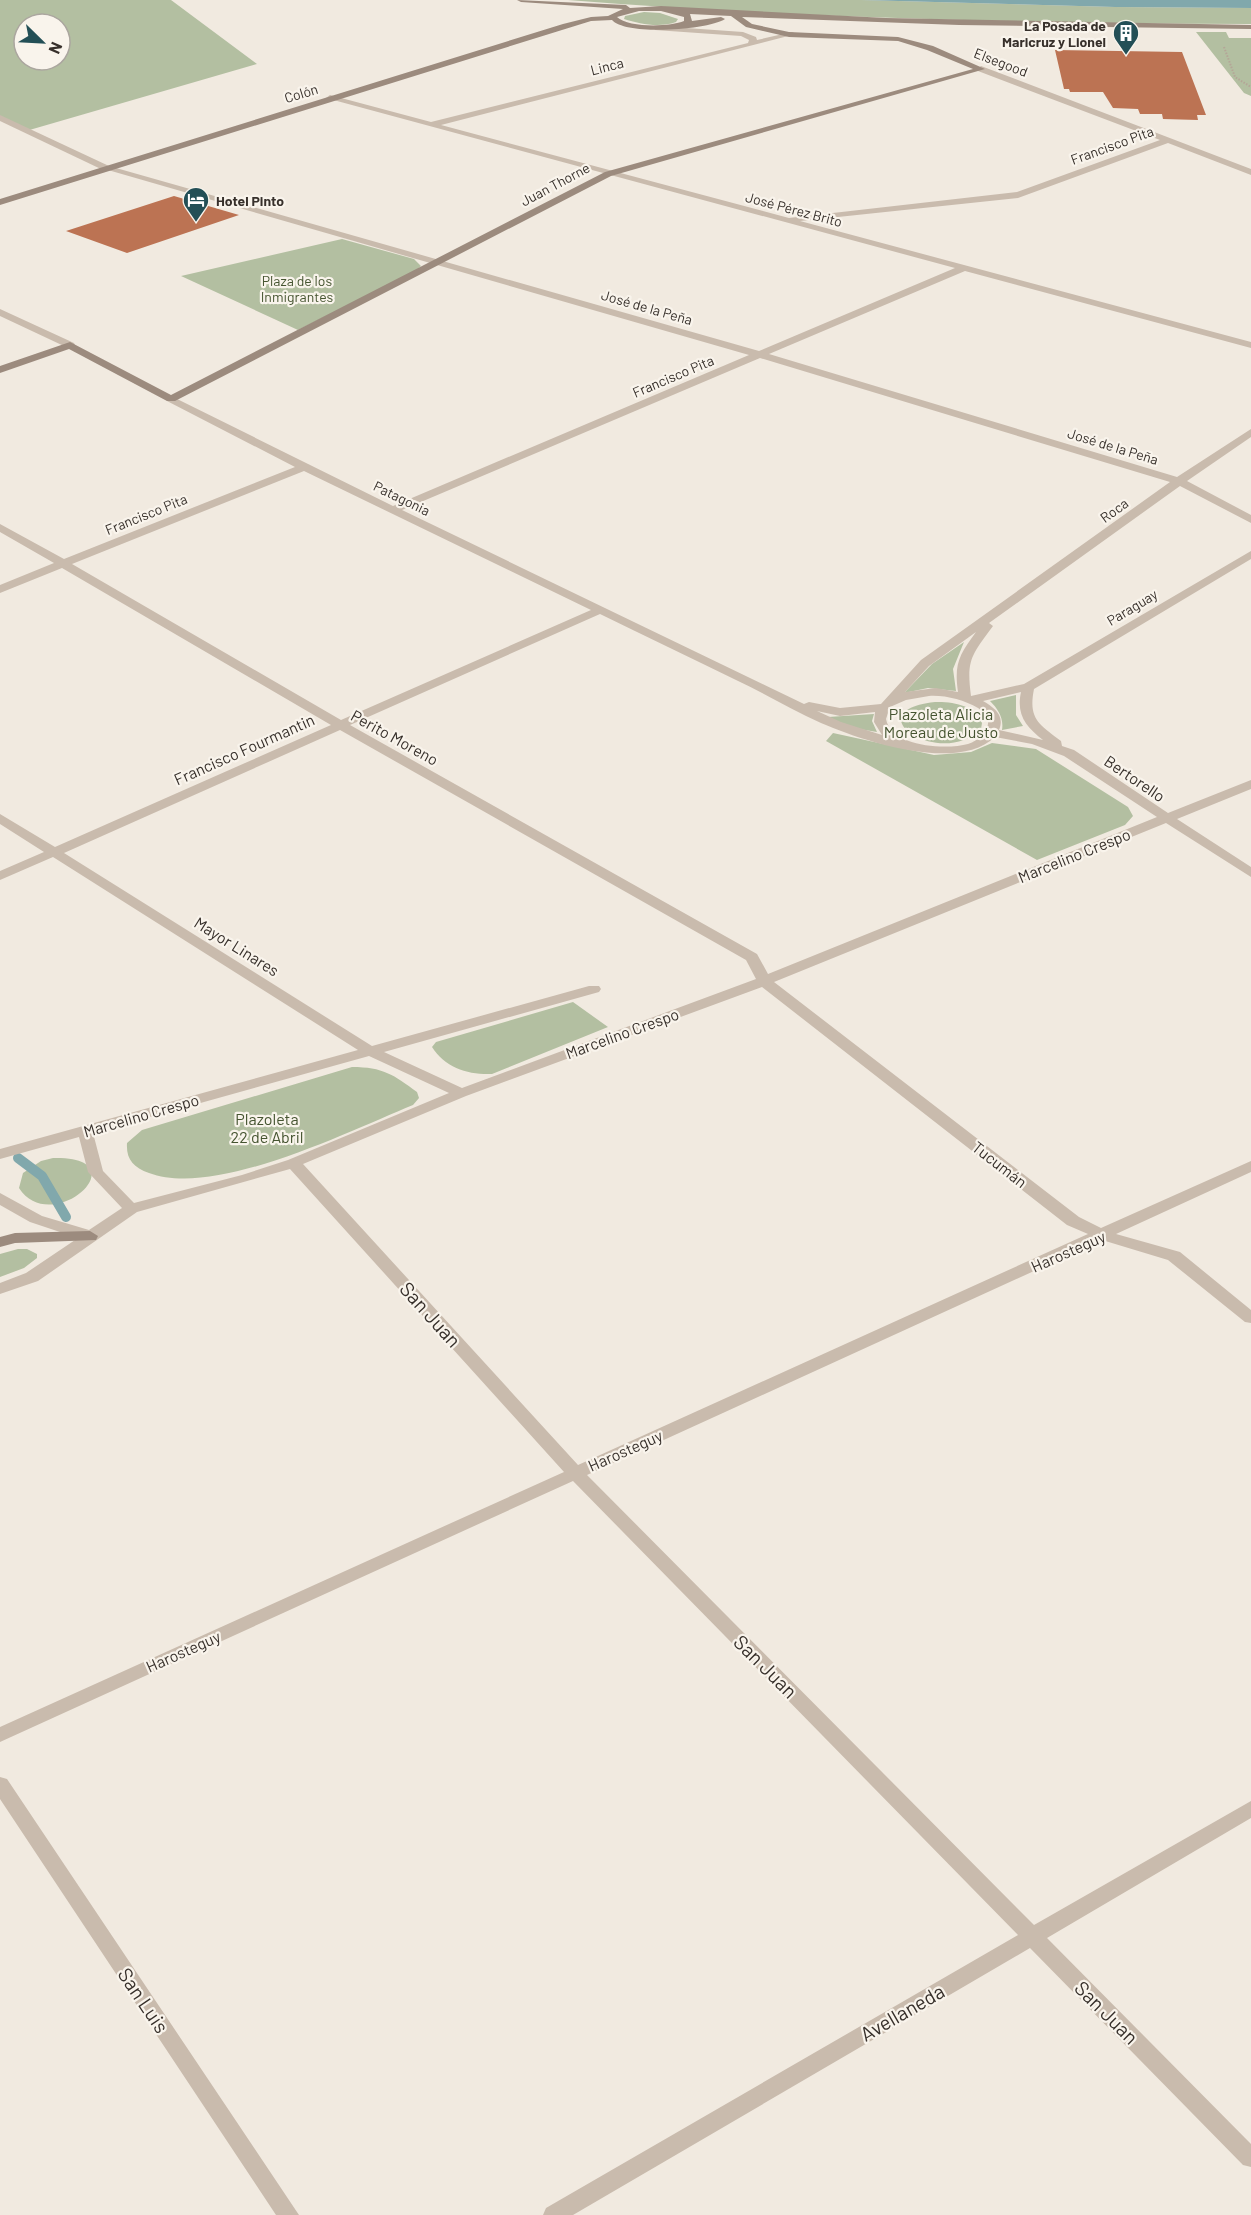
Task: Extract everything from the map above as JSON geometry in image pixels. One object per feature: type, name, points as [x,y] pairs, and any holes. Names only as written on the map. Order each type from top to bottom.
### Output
[{"type":"street","points":[[521,0],[735,15],[944,24],[1251,27]]},
{"type":"street","points":[[560,3],[612,17],[624,24],[743,34],[753,39],[752,43]]},
{"type":"street","points":[[612,17],[637,8]]},
{"type":"street","points":[[668,10],[688,16],[688,22],[682,26]]},
{"type":"street","points":[[658,28],[682,26],[735,15]]},
{"type":"street","name":"Elsegood","points":[[735,15],[754,28],[792,34],[895,38],[1251,172]]},
{"type":"street","name":"Colón","points":[[0,202],[583,21],[612,17]]},
{"type":"street","name":"Linca","points":[[430,126],[792,34]]},
{"type":"street","name":"Juan Thorne","points":[[171,399],[608,174],[981,69]]},
{"type":"street","name":"José Pérez Brito","points":[[330,98],[1251,345]]},
{"type":"street","name":"José de la Peña","points":[[0,118],[106,168],[760,355],[1179,481],[1251,520]]},
{"type":"street","name":"Francisco Pita","points":[[782,220],[1018,195],[1169,140]]},
{"type":"street","name":"Francisco Pita","points":[[393,510],[964,268]]},
{"type":"street","name":"Patagonia","points":[[0,312],[70,345],[304,467],[794,703],[813,715],[849,731],[912,747]]},
{"type":"street","points":[[0,370],[70,345]]},
{"type":"street","name":"Roca","points":[[996,615],[1179,481],[1251,432]]},
{"type":"street","name":"Francisco Pita","points":[[0,589],[304,467]]},
{"type":"street","name":"Perito Moreno","points":[[0,528],[340,725],[752,957],[764,981]]},
{"type":"street","name":"Paraguay","points":[[969,698],[1028,687],[1251,554]]},
{"type":"street","name":"Francisco Fourmantin","points":[[0,876],[600,609]]},
{"type":"street","points":[[996,615],[974,644],[961,669],[969,698],[993,715],[995,723],[992,733],[982,741],[968,747],[950,750],[912,747],[885,732],[880,722],[886,706],[926,663],[996,615]]},
{"type":"street","points":[[1028,687],[1024,701],[1025,715],[1031,724],[1069,753]]},
{"type":"street","name":"Patagonia","points":[[794,703],[840,712],[886,706],[901,697],[918,693],[936,692],[969,698]]},
{"type":"street","name":"Bertorello","points":[[992,733],[1035,741],[1069,753],[1251,873]]},
{"type":"street","name":"Marcelino Crespo","points":[[0,1289],[32,1277],[131,1209],[247,1178],[293,1163],[461,1093],[764,981],[1251,784]]},
{"type":"street","name":"Mayor Linares","points":[[0,818],[370,1051],[461,1093]]},
{"type":"street","name":"Tucumán","points":[[764,981],[1073,1221],[1103,1235],[1174,1256],[1251,1318]]},
{"type":"street","name":"Marcelino Crespo","points":[[0,1154],[594,989]]},
{"type":"street","points":[[85,1131],[96,1172],[131,1209]]},
{"type":"street","name":"San Juan","points":[[293,1163],[575,1473],[1251,2158]]},
{"type":"street","name":"Harosteguy","points":[[0,1735],[1251,1166]]},
{"type":"street","points":[[0,1198],[36,1219],[90,1236]]},
{"type":"street","points":[[0,1242],[15,1238],[90,1236]]},
{"type":"street","name":"San Luis","points":[[0,1784],[288,2215]]},
{"type":"street","name":"Avellaneda","points":[[554,2215],[1251,1809]]},
{"type":"path","points":[[1220,27],[1228,69],[1239,84],[1251,87]]},
{"type":"green space","points":[[0,0],[171,0],[257,64],[26,131],[0,119]]},
{"type":"green space","points":[[568,0],[861,0],[1251,8],[1251,24],[909,18],[738,11]]},
{"type":"green space","points":[[644,12],[660,13],[678,19],[670,24],[656,25],[624,19],[625,16]]},
{"type":"green space","points":[[1196,32],[1226,32],[1229,38],[1251,38],[1251,96],[1244,93]]},
{"type":"green space","name":"Plaza de los Inmigrantes","points":[[342,239],[414,259],[421,266],[413,273],[298,330],[181,276]]},
{"type":"green space","name":"Plazoleta Alicia Moreau de Justo","points":[[964,642],[953,669],[956,691],[928,688],[904,693],[932,664]]},
{"type":"green space","name":"Plazoleta Alicia Moreau de Justo","points":[[1016,695],[1016,715],[1023,726],[1002,730],[1000,714],[990,701]]},
{"type":"green space","name":"Plazoleta Alicia Moreau de Justo","points":[[935,702],[962,705],[968,708],[982,723],[981,729],[964,740],[945,743],[927,741],[912,734],[903,725],[902,716],[912,707]]},
{"type":"green space","name":"Plazoleta Alicia Moreau de Justo","points":[[874,714],[872,721],[877,732],[853,728],[828,717]]},
{"type":"green space","points":[[833,733],[934,755],[971,752],[992,743],[1036,749],[1128,807],[1133,816],[1125,825],[1037,860],[826,741]]},
{"type":"green space","points":[[573,1002],[608,1027],[492,1074],[458,1069],[444,1060],[432,1047],[436,1042]]},
{"type":"green space","name":"Plazoleta 22 de Abril","points":[[352,1067],[388,1073],[417,1092],[419,1098],[413,1105],[319,1145],[245,1169],[210,1177],[177,1178],[149,1173],[135,1165],[129,1158],[127,1143],[142,1130]]},
{"type":"green space","points":[[53,1158],[79,1161],[90,1169],[90,1180],[82,1191],[68,1200],[51,1205],[34,1201],[19,1188],[23,1173],[41,1161]]},
{"type":"green space","points":[[27,1249],[37,1254],[37,1258],[24,1268],[0,1277],[0,1254]]},
{"type":"water","points":[[861,0],[1251,0],[1251,8],[1115,7]]},
{"type":"building","points":[[1055,50],[1182,52],[1206,115],[1197,115],[1198,120],[1163,119],[1162,114],[1140,114],[1138,109],[1113,108],[1103,92],[1070,92],[1069,89],[1064,89]]},
{"type":"building","name":"Hotel Pinto","points":[[174,196],[239,215],[127,253],[66,231]]},
{"type":"waterway","points":[[18,1158],[42,1176],[66,1217]]},
{"type":"place","name":"La Posada de Maricruz y Lionel","points":[[1126,56]]},
{"type":"place","name":"Hotel Pinto","points":[[196,223]]}]
